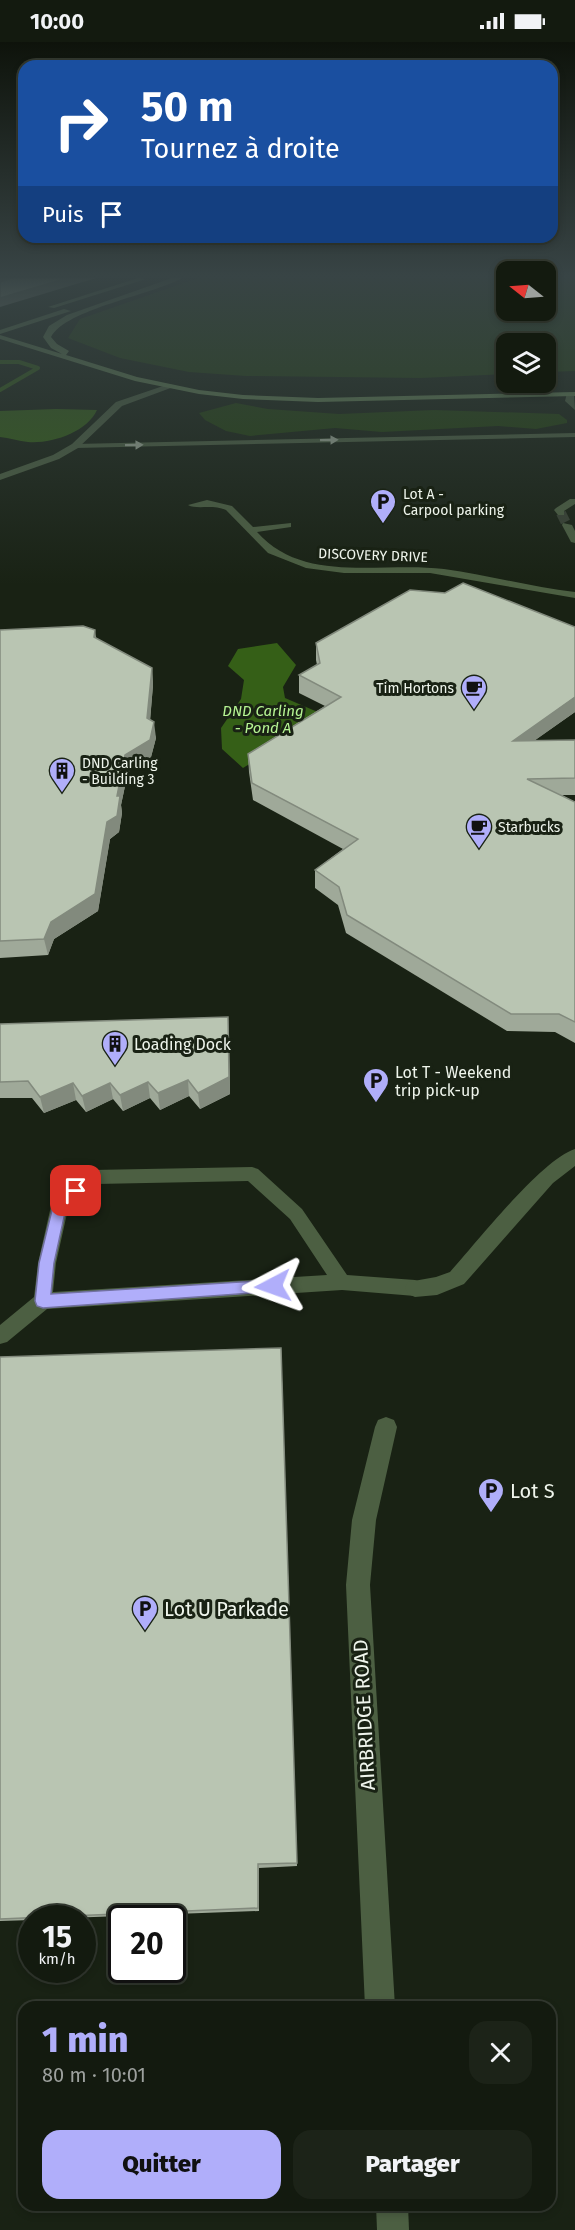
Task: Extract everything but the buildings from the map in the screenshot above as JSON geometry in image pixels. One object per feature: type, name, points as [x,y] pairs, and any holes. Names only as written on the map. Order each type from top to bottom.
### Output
[{"type":"main road","points":[[148,380],[222,395],[297,399],[573,395]]},
{"type":"main road","points":[[172,386],[255,393],[319,394],[575,384]]},
{"type":"street","points":[[563,385],[573,395],[569,401],[575,407]]},
{"type":"street","points":[[0,477],[47,462],[75,446],[119,404],[172,386]]},
{"type":"street","points":[[561,513],[559,510],[574,503]]},
{"type":"street","points":[[567,525],[575,540]]},
{"type":"street","points":[[414,1288],[437,1286],[457,1278],[546,1178],[575,1156]]},
{"type":"street","name":"AIRBRIDGE ROAD","points":[[380,2001],[358,1585],[364,1520],[386,1426]]},
{"type":"street","points":[[392,2211],[393,2230]]},
{"type":"lane","points":[[75,446],[575,435]]},
{"type":"lane","name":"DISCOVERY DRIVE","points":[[192,506],[205,502],[221,504],[252,530],[270,551],[308,566],[339,569],[429,570],[529,589],[575,595]]},
{"type":"lane","points":[[252,530],[288,525]]},
{"type":"lane","points":[[43,1301],[47,1263],[60,1206],[92,1177],[252,1174],[296,1214],[342,1282]]},
{"type":"lane","points":[[0,1336],[43,1301],[342,1282],[414,1288]]},
{"type":"shaded area","points":[[236,403],[268,409],[339,414],[434,410],[559,414],[567,420],[567,423],[536,429],[498,426],[382,432],[335,428],[250,436],[226,431],[205,420],[199,413]]},
{"type":"water","points":[[97,410],[85,425],[58,439],[28,442],[0,437],[0,411]]},
{"type":"water","name":"DND Carling - Pond A","points":[[277,643],[296,665],[283,687],[285,698],[327,716],[243,768],[222,749],[221,728],[241,699],[244,680],[228,666],[238,649]]},
{"type":"waterway","points":[[0,390],[17,380]]},
{"type":"tunnel","points":[[561,513],[567,525]]},
{"type":"place","name":"Lot A - Carpool parking","points":[[383,525]]},
{"type":"place","name":"Tim Hortons","points":[[474,711]]},
{"type":"place","name":"DND Carling - Building 3","points":[[62,794]]},
{"type":"place","name":"Starbucks","points":[[479,850]]},
{"type":"place","name":"Loading Dock","points":[[115,1067]]},
{"type":"place","name":"Lot T - Weekend trip pick-up","points":[[376,1104]]},
{"type":"place","name":"Lot S","points":[[491,1514]]},
{"type":"place","name":"Lot U Parkade","points":[[145,1632]]},
{"type":"route","points":[[76,1191],[60,1206],[47,1263],[43,1301],[273,1286]]}]
